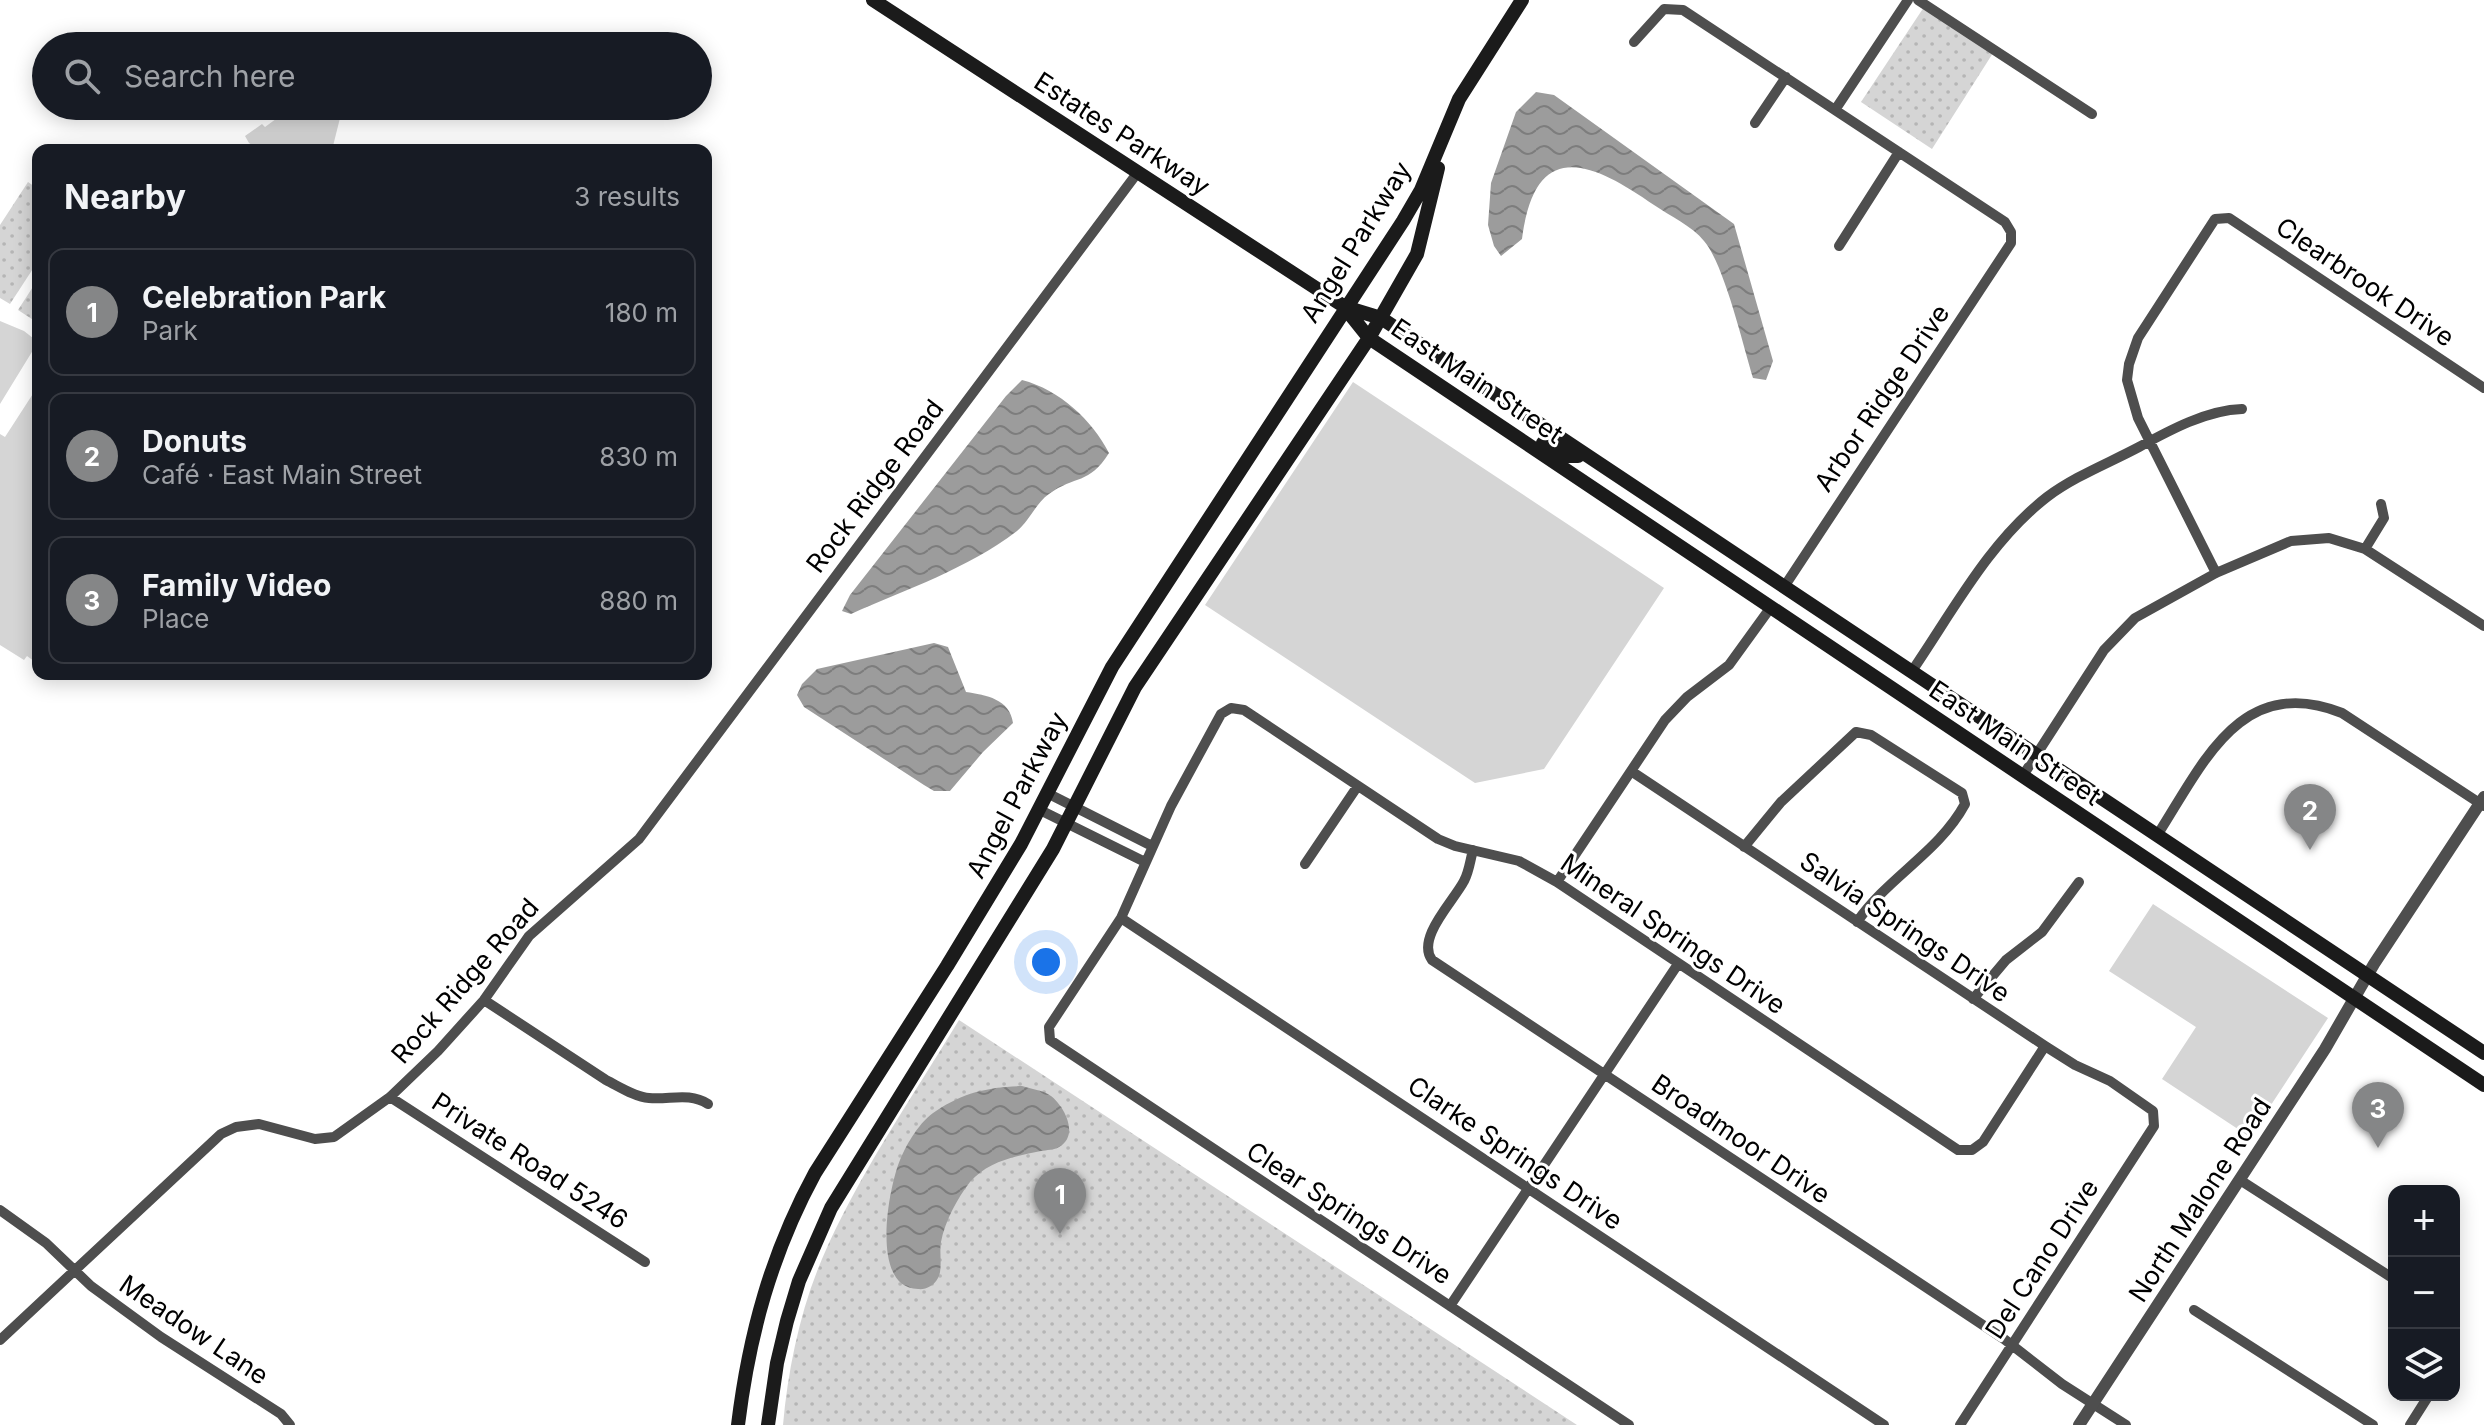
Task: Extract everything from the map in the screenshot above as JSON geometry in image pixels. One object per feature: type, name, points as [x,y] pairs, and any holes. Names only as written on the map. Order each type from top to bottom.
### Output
[{"type":"main road","name":"Estates Parkway","points":[[873,0],[1345,307]]},
{"type":"main road","points":[[1448,124],[1459,99],[1522,0]]},
{"type":"main road","name":"Angel Parkway","points":[[738,1425],[746,1364],[762,1296],[798,1206],[833,1144],[961,943],[1040,810],[1112,667],[1421,190],[1448,124]]},
{"type":"main road","name":"Angel Parkway","points":[[768,1425],[787,1321],[799,1281],[821,1228],[851,1173],[1012,917],[1066,824],[1135,687],[1381,318],[1417,254],[1448,124]]},
{"type":"main road","name":"East Main Street","points":[[1345,307],[1381,318],[2484,1053]]},
{"type":"main road","name":"East Main Street","points":[[1345,307],[1369,338],[2484,1085]]},
{"type":"main road","points":[[1485,415],[1568,456],[1578,456],[1582,452]]},
{"type":"main road","points":[[1771,607],[1784,587]]},
{"type":"street","points":[[1835,110],[1908,0]]},
{"type":"street","points":[[1918,0],[2092,114]]},
{"type":"street","points":[[1634,42],[1664,9],[1683,10],[1899,152],[1839,246]]},
{"type":"street","points":[[1755,123],[1786,77]]},
{"type":"street","name":"Arbor Ridge Drive","points":[[1784,587],[2011,243],[2011,232],[2005,222],[1899,152]]},
{"type":"street","name":"Rock Ridge Road","points":[[0,1340],[221,1134],[236,1127],[259,1124],[315,1139],[334,1137],[390,1097],[438,1051],[484,1000],[529,936],[639,839],[1138,172]]},
{"type":"street","name":"Clearbrook Drive","points":[[2150,441],[2128,390],[2129,364],[2138,338],[2154,311],[2211,222],[2219,217],[2229,218],[2484,388]]},
{"type":"street","points":[[1912,671],[1991,554],[2050,495],[2150,441],[2209,414],[2242,409]]},
{"type":"street","points":[[2150,441],[2216,573]]},
{"type":"street","points":[[2365,549],[2384,518],[2381,504]]},
{"type":"street","points":[[2022,777],[2104,650],[2120,631],[2152,607],[2216,573],[2291,541],[2329,538],[2365,549],[2484,626]]},
{"type":"street","points":[[1557,882],[1674,708],[1729,665],[1771,607]]},
{"type":"street","points":[[2158,834],[2203,764],[2235,725],[2253,712],[2286,702],[2310,702],[2342,713],[2483,802]]},
{"type":"street","name":"Mineral Springs Drive","points":[[1152,846],[1221,714],[1231,708],[1244,710],[1438,839],[1519,861],[1557,882],[1958,1150],[1972,1150],[1983,1142],[2045,1046]]},
{"type":"street","points":[[1744,847],[1781,802],[1856,732],[1871,735],[1962,793],[1965,804],[1947,831],[1883,889],[1857,922]]},
{"type":"street","name":"Salvia Springs Drive","points":[[1631,771],[2045,1046],[2150,1106],[2155,1116]]},
{"type":"street","points":[[1305,864],[1357,787]]},
{"type":"street","points":[[1049,794],[1152,846],[1121,918]]},
{"type":"street","name":"North Malone Road","points":[[2079,1425],[2483,802]]},
{"type":"street","points":[[1040,810],[1145,862]]},
{"type":"street","name":"Broadmoor Drive","points":[[1473,850],[1463,884],[1429,937],[1429,955],[1437,964],[2012,1345],[2062,1384],[2126,1425]]},
{"type":"street","points":[[1973,999],[2006,960],[2042,932],[2079,882]]},
{"type":"street","name":"Clear Springs Drive","points":[[1121,918],[1049,1027],[1048,1036],[1053,1044],[1629,1425]]},
{"type":"street","name":"Clarke Springs Drive","points":[[1121,918],[1884,1425]]},
{"type":"street","points":[[1450,1306],[1678,964]]},
{"type":"street","points":[[484,1000],[626,1090],[647,1098],[692,1097],[708,1104]]},
{"type":"street","name":"Private Road 5246","points":[[390,1097],[645,1262]]},
{"type":"street","name":"Del Cano Drive","points":[[1960,1425],[2154,1126],[2155,1116]]},
{"type":"street","points":[[2240,1180],[2388,1275]]},
{"type":"street","name":"Meadow Lane","points":[[0,1210],[46,1243],[74,1271],[161,1337],[281,1414],[290,1425]]},
{"type":"street","points":[[2194,1310],[2373,1425]]},
{"type":"street","points":[[2410,1425],[2425,1401]]},
{"type":"shaded area","points":[[1924,7],[1993,53],[1932,149],[1861,102]]},
{"type":"shaded area","points":[[275,120],[340,120],[334,144],[249,143],[245,136],[262,124],[265,127]]},
{"type":"shaded area","points":[[28,182],[32,185],[32,270],[10,304],[0,298],[0,225]]},
{"type":"shaded area","points":[[32,288],[32,319],[18,310]]},
{"type":"shaded area","points":[[0,321],[32,337],[32,352],[0,404]]},
{"type":"shaded area","points":[[1353,382],[1664,588],[1544,769],[1475,783],[1205,605]]},
{"type":"shaded area","points":[[32,395],[32,660],[27,656],[24,660],[0,645],[0,434],[5,437]]},
{"type":"shaded area","points":[[2153,904],[2328,1018],[2250,1137],[2162,1079],[2196,1027],[2109,971]]},
{"type":"shaded area","points":[[959,1020],[1577,1425],[783,1425],[796,1340],[822,1259],[869,1167]]},
{"type":"water","points":[[1536,92],[1554,95],[1734,224],[1773,361],[1766,380],[1753,378],[1726,286],[1704,241],[1609,177],[1569,167],[1553,172],[1539,184],[1529,206],[1522,239],[1501,256],[1494,246],[1488,225],[1491,183],[1516,112]]},
{"type":"water","points":[[1022,380],[1049,391],[1084,418],[1109,453],[1102,463],[1088,475],[1049,494],[1017,531],[978,556],[851,614],[842,611],[850,595],[1006,396]]},
{"type":"water","points":[[934,643],[948,647],[966,692],[1002,703],[1013,723],[950,791],[934,791],[924,785],[804,707],[797,695],[802,684],[817,669]]},
{"type":"water","points":[[1022,1086],[1048,1094],[1061,1106],[1069,1128],[1065,1142],[1055,1149],[1003,1160],[977,1175],[952,1210],[945,1226],[936,1281],[921,1289],[903,1284],[893,1272],[886,1234],[891,1191],[910,1140],[930,1115],[957,1099],[988,1089]]},
{"type":"place","name":"Donuts","points":[[2310,850]]},
{"type":"place","name":"Family Video","points":[[2378,1148]]},
{"type":"place","name":"Celebration Park","points":[[1060,1234]]}]
